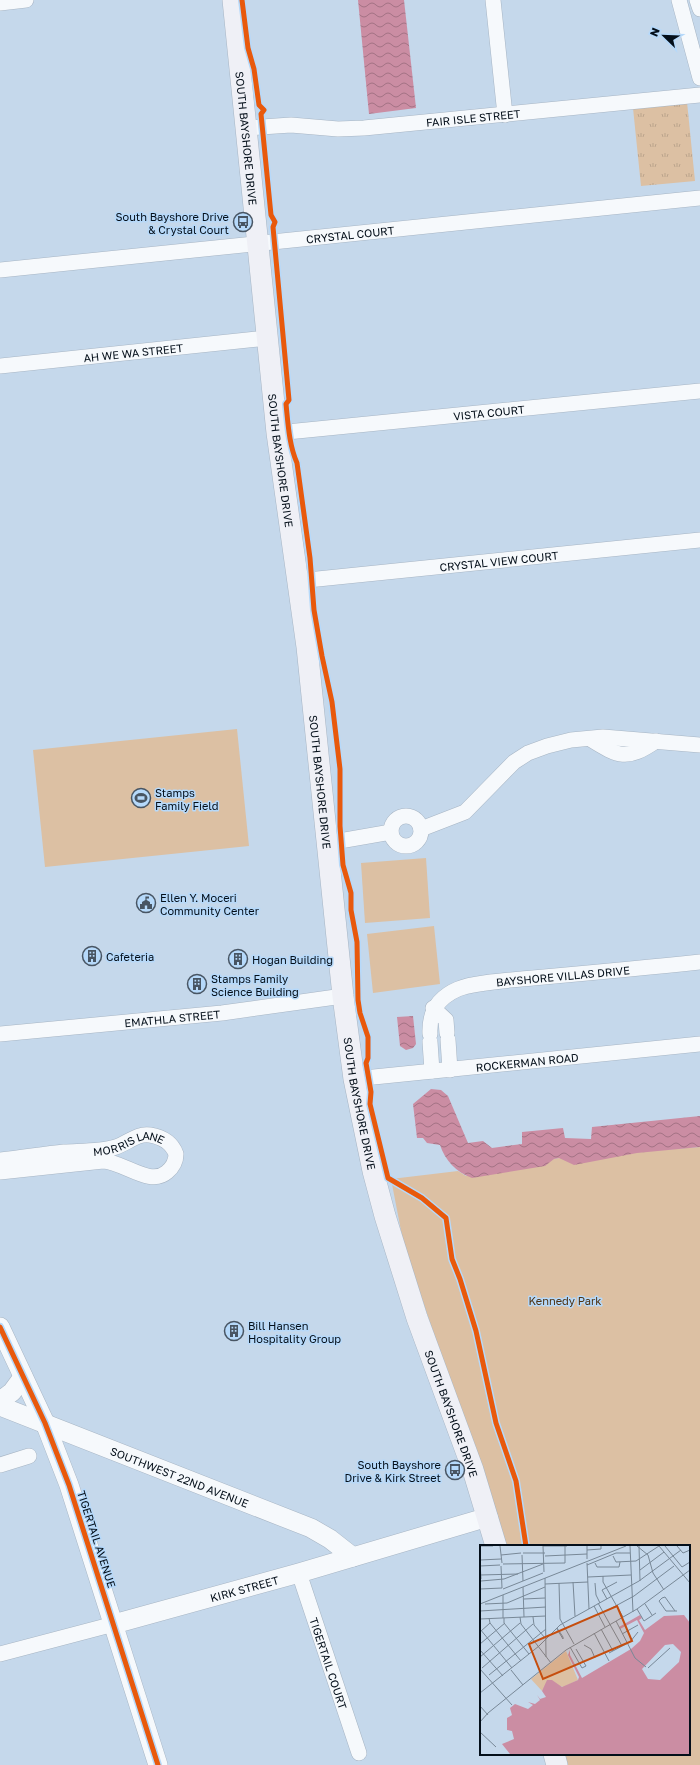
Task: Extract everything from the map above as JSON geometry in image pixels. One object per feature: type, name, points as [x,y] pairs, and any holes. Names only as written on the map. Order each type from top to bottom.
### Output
[{"type":"main road","name":"SOUTH BAYSHORE DRIVE","points":[[233,0],[277,433],[307,647],[343,996],[354,1079],[380,1199],[403,1275],[419,1325],[473,1470],[496,1545]]},
{"type":"main road","points":[[554,1755],[557,1765]]},
{"type":"street","points":[[0,3],[26,0]]},
{"type":"street","points":[[493,0],[505,115]]},
{"type":"street","points":[[679,0],[688,28],[700,78]]},
{"type":"street","points":[[697,0],[700,9]]},
{"type":"street","name":"FAIR ISLE STREET","points":[[246,128],[291,125],[352,129],[700,95]]},
{"type":"street","name":"CRYSTAL COURT","points":[[0,270],[700,198]]},
{"type":"street","name":"AH WE WA STREET","points":[[0,366],[267,338]]},
{"type":"street","name":"VISTA COURT","points":[[277,433],[700,391]]},
{"type":"street","name":"CRYSTAL VIEW COURT","points":[[298,581],[700,540]]},
{"type":"street","points":[[421,828],[465,812],[500,775],[528,753],[559,743],[603,737],[642,739],[700,745]]},
{"type":"street","points":[[403,816],[413,817],[420,824],[421,828],[420,838],[417,842],[405,847],[397,844],[392,837],[391,832],[395,821],[403,816]]},
{"type":"street","points":[[328,843],[391,832]]},
{"type":"street","name":"BAYSHORE VILLAS DRIVE","points":[[433,1008],[453,992],[471,986],[700,962]]},
{"type":"street","name":"EMATHLA STREET","points":[[0,1034],[222,1013],[343,996]]},
{"type":"street","points":[[432,1071],[429,1021],[433,1008],[446,1020],[450,1070]]},
{"type":"street","name":"ROCKERMAN ROAD","points":[[354,1079],[700,1044]]},
{"type":"street","name":"MORRIS LANE","points":[[0,1160],[63,1152],[107,1150],[145,1134],[156,1136],[171,1144],[176,1154],[173,1166],[164,1175],[158,1177],[147,1177],[119,1164],[103,1161],[0,1172]]},
{"type":"street","name":"TIGERTAIL AVENUE","points":[[0,1327],[22,1377],[45,1423],[63,1466],[158,1765]]},
{"type":"street","points":[[0,1401],[12,1392],[22,1377]]},
{"type":"street","name":"SOUTHWEST 22ND AVENUE","points":[[0,1406],[311,1528],[330,1539],[353,1557]]},
{"type":"street","points":[[63,1466],[75,1449],[88,1440]]},
{"type":"street","points":[[0,1465],[30,1456]]},
{"type":"street","name":"KIRK STREET","points":[[0,1654],[299,1573],[488,1517]]},
{"type":"street","name":"TIGERTAIL COURT","points":[[299,1573],[359,1753]]},
{"type":"green space","points":[[687,102],[695,181],[641,186],[633,108]]},
{"type":"green space","name":"Stamps Family Field","points":[[237,729],[249,846],[45,867],[33,750]]},
{"type":"green space","points":[[426,858],[430,918],[365,923],[361,863]]},
{"type":"green space","points":[[434,926],[440,984],[373,993],[367,934]]},
{"type":"green space","name":"Kennedy Park","points":[[700,1147],[700,1765],[563,1765],[560,1755],[690,1755],[690,1545],[499,1545],[453,1390],[404,1246],[391,1179],[458,1171],[466,1176],[559,1158]]},
{"type":"water","points":[[358,0],[404,0],[416,108],[369,114]]},
{"type":"water","points":[[413,1016],[416,1044],[413,1048],[406,1050],[400,1046],[397,1017]]},
{"type":"water","points":[[431,1089],[441,1090],[448,1096],[468,1143],[483,1141],[492,1148],[522,1144],[522,1132],[563,1128],[565,1138],[591,1139],[592,1127],[700,1116],[700,1147],[637,1153],[574,1165],[559,1158],[554,1159],[545,1166],[472,1178],[452,1165],[445,1156],[440,1145],[427,1143],[423,1138],[417,1138],[413,1104]]},
{"type":"cycle path","points":[[242,0],[248,48],[254,69],[259,105],[264,110],[261,114],[271,215],[275,222],[273,227],[289,400],[286,404],[287,419],[294,456],[297,463],[310,558],[314,610],[332,702],[340,769],[340,826],[343,865],[351,893],[351,910],[357,942],[358,1000],[360,1013],[368,1037],[368,1058],[366,1063],[371,1092],[370,1104],[388,1178],[422,1198],[446,1218],[452,1259],[460,1279],[476,1331],[496,1423],[516,1481],[526,1545]]},
{"type":"cycle path","points":[[0,1327],[45,1423],[69,1485],[158,1765]]},
{"type":"place","name":"South Bayshore Drive & Crystal Court","points":[[243,222]]},
{"type":"place","name":"Stamps Family Field","points":[[141,798]]},
{"type":"place","name":"Ellen Y. Moceri Community Center","points":[[146,903]]},
{"type":"place","name":"Cafeteria","points":[[92,956]]},
{"type":"place","name":"Hogan Building","points":[[238,959]]},
{"type":"place","name":"Stamps Family Science Building","points":[[197,984]]},
{"type":"place","name":"Bill Hansen Hospitality Group","points":[[234,1331]]},
{"type":"place","name":"South Bayshore Drive & Kirk Street","points":[[455,1470]]}]
